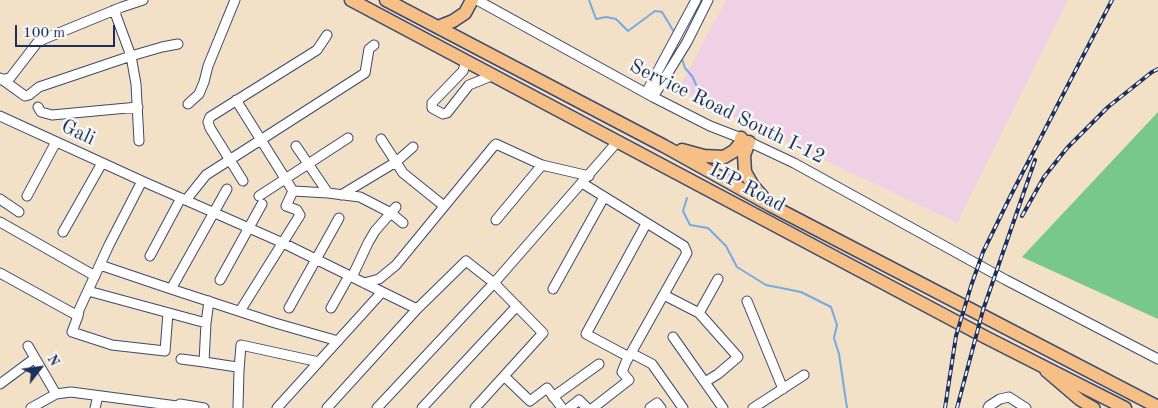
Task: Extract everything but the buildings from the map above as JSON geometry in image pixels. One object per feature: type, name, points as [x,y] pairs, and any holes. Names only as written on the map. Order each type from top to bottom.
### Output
[{"type":"highway","name":"IJP Road","points":[[351,0],[1040,365],[1125,408]]},
{"type":"highway","name":"IJP Road","points":[[386,0],[664,146],[770,205],[1158,408]]},
{"type":"highway","points":[[438,28],[454,21],[465,13],[472,0]]},
{"type":"highway","points":[[664,146],[704,156],[724,157],[745,140]]},
{"type":"highway","points":[[745,140],[745,172],[753,186],[770,205]]},
{"type":"main road","points":[[1040,365],[1080,400],[1094,408]]},
{"type":"street","points":[[0,79],[10,78],[37,43],[44,39],[143,0]]},
{"type":"street","points":[[188,104],[198,94],[204,82],[208,66],[235,0]]},
{"type":"street","name":"Service Road South I-12","points":[[477,0],[649,95],[710,126],[794,163],[1006,280],[1158,359]]},
{"type":"street","points":[[649,95],[696,0]]},
{"type":"street","points":[[649,95],[687,42],[708,0]]},
{"type":"street","points":[[114,10],[131,56],[138,107],[139,142]]},
{"type":"street","points":[[243,181],[210,128],[208,122],[210,117],[317,50],[327,35]]},
{"type":"street","points":[[0,79],[25,96],[39,87],[131,56],[178,44]]},
{"type":"street","points":[[150,256],[184,199],[201,180],[365,74],[369,49],[374,45]]},
{"type":"street","points":[[466,61],[463,70],[432,103],[432,108],[443,114],[447,113],[469,85],[494,75]]},
{"type":"street","points":[[236,100],[293,191]]},
{"type":"street","points":[[38,107],[42,112],[52,114],[138,107]]},
{"type":"street","name":"Gali","points":[[0,116],[283,243],[417,309]]},
{"type":"street","points":[[220,280],[249,228],[260,200],[285,179],[348,138]]},
{"type":"street","points":[[381,139],[406,177],[444,206]]},
{"type":"street","points":[[377,408],[494,283],[586,180],[618,141]]},
{"type":"street","points":[[27,196],[56,142]]},
{"type":"street","points":[[364,283],[386,275],[496,144],[542,165],[586,180],[604,197],[687,249],[687,253],[622,372],[629,380],[593,408]]},
{"type":"street","points":[[296,146],[328,193]]},
{"type":"street","points":[[341,195],[396,162],[413,147]]},
{"type":"street","points":[[63,232],[102,163]]},
{"type":"street","points":[[496,220],[542,165]]},
{"type":"street","points":[[142,181],[79,310],[72,332],[112,345],[165,351],[168,313]]},
{"type":"street","points":[[171,289],[227,189]]},
{"type":"street","points":[[293,191],[328,193],[360,198],[394,210],[403,223]]},
{"type":"street","points":[[240,311],[300,215],[297,210],[286,206],[293,191]]},
{"type":"street","points":[[552,288],[604,197]]},
{"type":"street","points":[[0,199],[19,212]]},
{"type":"street","points":[[331,308],[368,243],[394,210]]},
{"type":"street","points":[[289,308],[339,218]]},
{"type":"street","points":[[0,222],[95,276]]},
{"type":"street","points":[[646,224],[586,334],[652,364],[683,408]]},
{"type":"street","points":[[327,408],[417,309],[466,261],[494,283],[543,334],[475,408]]},
{"type":"street","points":[[100,265],[338,341]]},
{"type":"street","points":[[0,273],[78,316]]},
{"type":"street","points":[[699,313],[718,279]]},
{"type":"street","points":[[88,291],[206,323]]},
{"type":"street","points":[[277,408],[382,292]]},
{"type":"street","points":[[664,295],[699,313],[738,357],[705,382]]},
{"type":"street","points":[[747,300],[783,389]]},
{"type":"street","points":[[204,362],[209,301]]},
{"type":"street","points":[[422,408],[517,306]]},
{"type":"street","points":[[672,337],[724,408]]},
{"type":"street","points":[[238,408],[241,345],[319,362]]},
{"type":"street","points":[[28,346],[56,394]]},
{"type":"street","points":[[2,379],[35,358]]},
{"type":"street","points":[[180,359],[232,365],[239,370]]},
{"type":"street","points":[[553,396],[599,364]]},
{"type":"street","points":[[753,408],[804,375]]},
{"type":"street","points":[[504,376],[530,401],[546,388],[562,408]]},
{"type":"street","points":[[31,408],[56,394],[71,392],[98,396],[120,403],[176,407],[180,404],[204,408]]},
{"type":"street","points":[[95,408],[98,396]]},
{"type":"street","points":[[988,408],[1000,399],[1009,397],[1026,408]]},
{"type":"street","points":[[570,408],[579,400],[587,408]]},
{"type":"street","points":[[650,408],[657,403],[661,408]]},
{"type":"shaded area","points":[[726,0],[1068,0],[957,223],[678,90]]},
{"type":"green space","points":[[1158,112],[1158,319],[1022,257]]},
{"type":"waterway","points":[[589,0],[596,19],[606,17],[616,19],[628,31],[655,11],[662,12],[674,32]]},
{"type":"waterway","points":[[681,56],[685,68],[692,76],[699,91],[707,97],[704,108]]},
{"type":"waterway","points":[[687,198],[683,211],[690,225],[708,228],[726,246],[737,267],[766,285],[801,292],[831,307],[837,325],[834,338],[839,354],[847,408]]},
{"type":"railway","points":[[945,408],[956,336],[983,252],[1112,0]]},
{"type":"railway","points":[[1022,216],[1044,177],[1067,148],[1108,107],[1158,69]]},
{"type":"railway","points":[[957,408],[983,310],[1035,160]]}]
